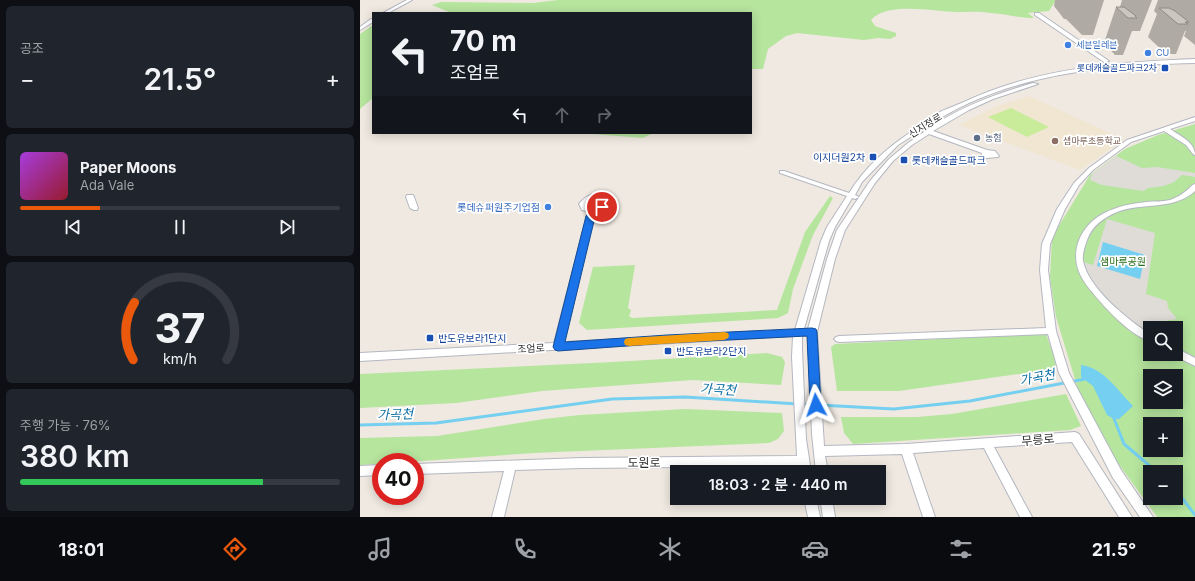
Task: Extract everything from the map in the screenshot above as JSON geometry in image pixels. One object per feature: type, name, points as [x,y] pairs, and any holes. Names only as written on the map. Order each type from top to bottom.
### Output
[{"type":"street","points":[[380,12],[402,0]]},
{"type":"street","points":[[387,12],[410,0]]},
{"type":"street","points":[[1037,14],[1106,61]]},
{"type":"street","points":[[360,24],[372,17]]},
{"type":"street","points":[[360,29],[372,21]]},
{"type":"street","name":"신지정로","points":[[804,465],[798,362],[798,332],[824,243],[832,226],[850,195],[884,155],[919,127],[977,96],[1022,82],[1093,68],[1140,63],[1195,61]]},
{"type":"street","name":"신지정로","points":[[821,465],[817,434],[812,332],[831,259],[841,230],[872,182],[890,160],[928,131],[957,114],[986,100],[1051,79],[1137,68],[1195,65]]},
{"type":"street","points":[[1147,517],[1117,474],[1064,373],[1051,332],[1044,270],[1046,244],[1061,209],[1076,184],[1096,165],[1129,141],[1195,119]]},
{"type":"street","points":[[919,127],[986,152]]},
{"type":"street","points":[[1165,129],[1188,144],[1195,153]]},
{"type":"street","points":[[782,172],[861,199]]},
{"type":"street","points":[[1143,333],[1127,322],[1111,307],[1085,277],[1078,260],[1084,235],[1096,220],[1110,212],[1128,207],[1167,203],[1182,198],[1195,186]]},
{"type":"street","points":[[596,196],[603,197],[607,200],[605,205],[599,209],[589,212],[583,206],[584,202],[589,198],[596,196]]},
{"type":"street","points":[[410,198],[414,208]]},
{"type":"street","points":[[558,347],[589,212]]},
{"type":"street","name":"조엄로","points":[[360,357],[812,332]]},
{"type":"street","points":[[839,339],[1051,332]]},
{"type":"street","points":[[1183,356],[1195,362]]},
{"type":"street","name":"무릉로","points":[[819,451],[906,449],[1076,436],[1126,517]]},
{"type":"street","points":[[906,449],[929,517]]},
{"type":"street","points":[[989,449],[1026,517]]},
{"type":"street","name":"도원로","points":[[424,470],[582,463],[693,465]]},
{"type":"street","points":[[498,517],[510,467]]},
{"type":"street","points":[[360,471],[372,470]]},
{"type":"street","points":[[811,505],[814,517]]},
{"type":"street","points":[[827,505],[829,517]]},
{"type":"shaded area","points":[[1029,96],[1125,140],[1080,170],[959,125],[997,106]]},
{"type":"shaded area","points":[[1116,156],[1142,168],[1157,167],[1195,173],[1195,177],[1182,175],[1174,182],[1164,186],[1148,188],[1143,191],[1102,185],[1090,180],[1092,174]]},
{"type":"shaded area","points":[[1107,219],[1155,233],[1146,294],[1167,301],[1168,308],[1177,319],[1165,321],[1143,321],[1143,331],[1120,314],[1103,296],[1086,273],[1083,262],[1093,265]]},
{"type":"green space","points":[[558,0],[1056,0],[1049,11],[1028,13],[1034,18],[983,12],[912,9],[888,11],[878,14],[871,20],[875,26],[896,33],[896,36],[890,39],[878,38],[864,40],[797,33],[786,36],[768,49],[763,69],[752,69],[752,12],[449,12],[432,5],[441,2],[533,3]]},
{"type":"green space","points":[[372,26],[372,99],[360,109],[360,34]]},
{"type":"green space","points":[[1011,108],[1049,127],[1027,137],[988,117]]},
{"type":"green space","name":"샘마루공원","points":[[1195,124],[1195,517],[1157,517],[1148,505],[1183,505],[1183,465],[1143,465],[1143,498],[1115,459],[1084,409],[1056,317],[1050,277],[1052,237],[1090,175],[1125,149],[1158,135]]},
{"type":"green space","points":[[593,134],[651,134],[643,138]]},
{"type":"green space","points":[[830,196],[833,198],[813,235],[793,289],[788,313],[778,318],[587,330],[579,323],[593,267],[635,265],[628,308],[631,310],[629,316],[632,318],[777,310],[805,232]]},
{"type":"green space","points":[[1046,334],[1056,362],[1054,369],[899,391],[837,391],[831,347],[835,344]]},
{"type":"green space","points":[[767,353],[782,357],[785,362],[781,385],[693,380],[542,391],[456,403],[360,408],[360,374]]},
{"type":"green space","points":[[1066,394],[1081,426],[1070,430],[853,444],[844,433],[841,417],[917,417],[952,414]]},
{"type":"green space","points":[[685,409],[782,413],[784,431],[778,439],[769,443],[534,453],[424,461],[424,453],[372,453],[372,464],[360,465],[360,438],[437,436],[544,419],[580,415]]},
{"type":"water","points":[[1103,242],[1145,255],[1140,279],[1097,266]]},
{"type":"water","points":[[1081,365],[1089,367],[1104,375],[1133,406],[1119,419],[1114,419],[1107,415],[1093,386],[1081,377]]},
{"type":"building","points":[[1116,7],[1124,7],[1137,18],[1128,18]]},
{"type":"building","points":[[1159,8],[1169,8],[1175,11],[1189,22],[1185,22],[1188,24],[1178,24]]},
{"type":"waterway","name":"가곡천","points":[[819,405],[894,409],[970,401],[1085,379]]},
{"type":"waterway","name":"가곡천","points":[[360,425],[436,423],[612,399],[685,397],[798,404]]},
{"type":"waterway","name":"가곡천","points":[[803,404],[814,405]]},
{"type":"waterway","points":[[1113,416],[1124,444],[1149,465]]},
{"type":"waterway","points":[[1183,499],[1195,515]]},
{"type":"slow traffic","points":[[629,342],[724,336]]},
{"type":"place","name":"세븐일레븐","points":[[1068,45]]},
{"type":"place","name":"CU","points":[[1148,53]]},
{"type":"place","name":"롯데캐슬골드파크2차","points":[[1165,68]]},
{"type":"place","name":"농협","points":[[977,138]]},
{"type":"place","name":"샘마루초등학교","points":[[1055,141]]},
{"type":"place","name":"이지더원2차","points":[[873,157]]},
{"type":"place","name":"롯데캐슬골드파크","points":[[904,160]]},
{"type":"place","name":"롯데슈퍼원주기업점","points":[[548,207]]},
{"type":"place","name":"반도유보라1단지","points":[[430,338]]},
{"type":"place","name":"반도유보라2단지","points":[[668,351]]},
{"type":"route","points":[[602,207],[591,216],[558,347],[667,339],[812,332],[816,405]]}]
